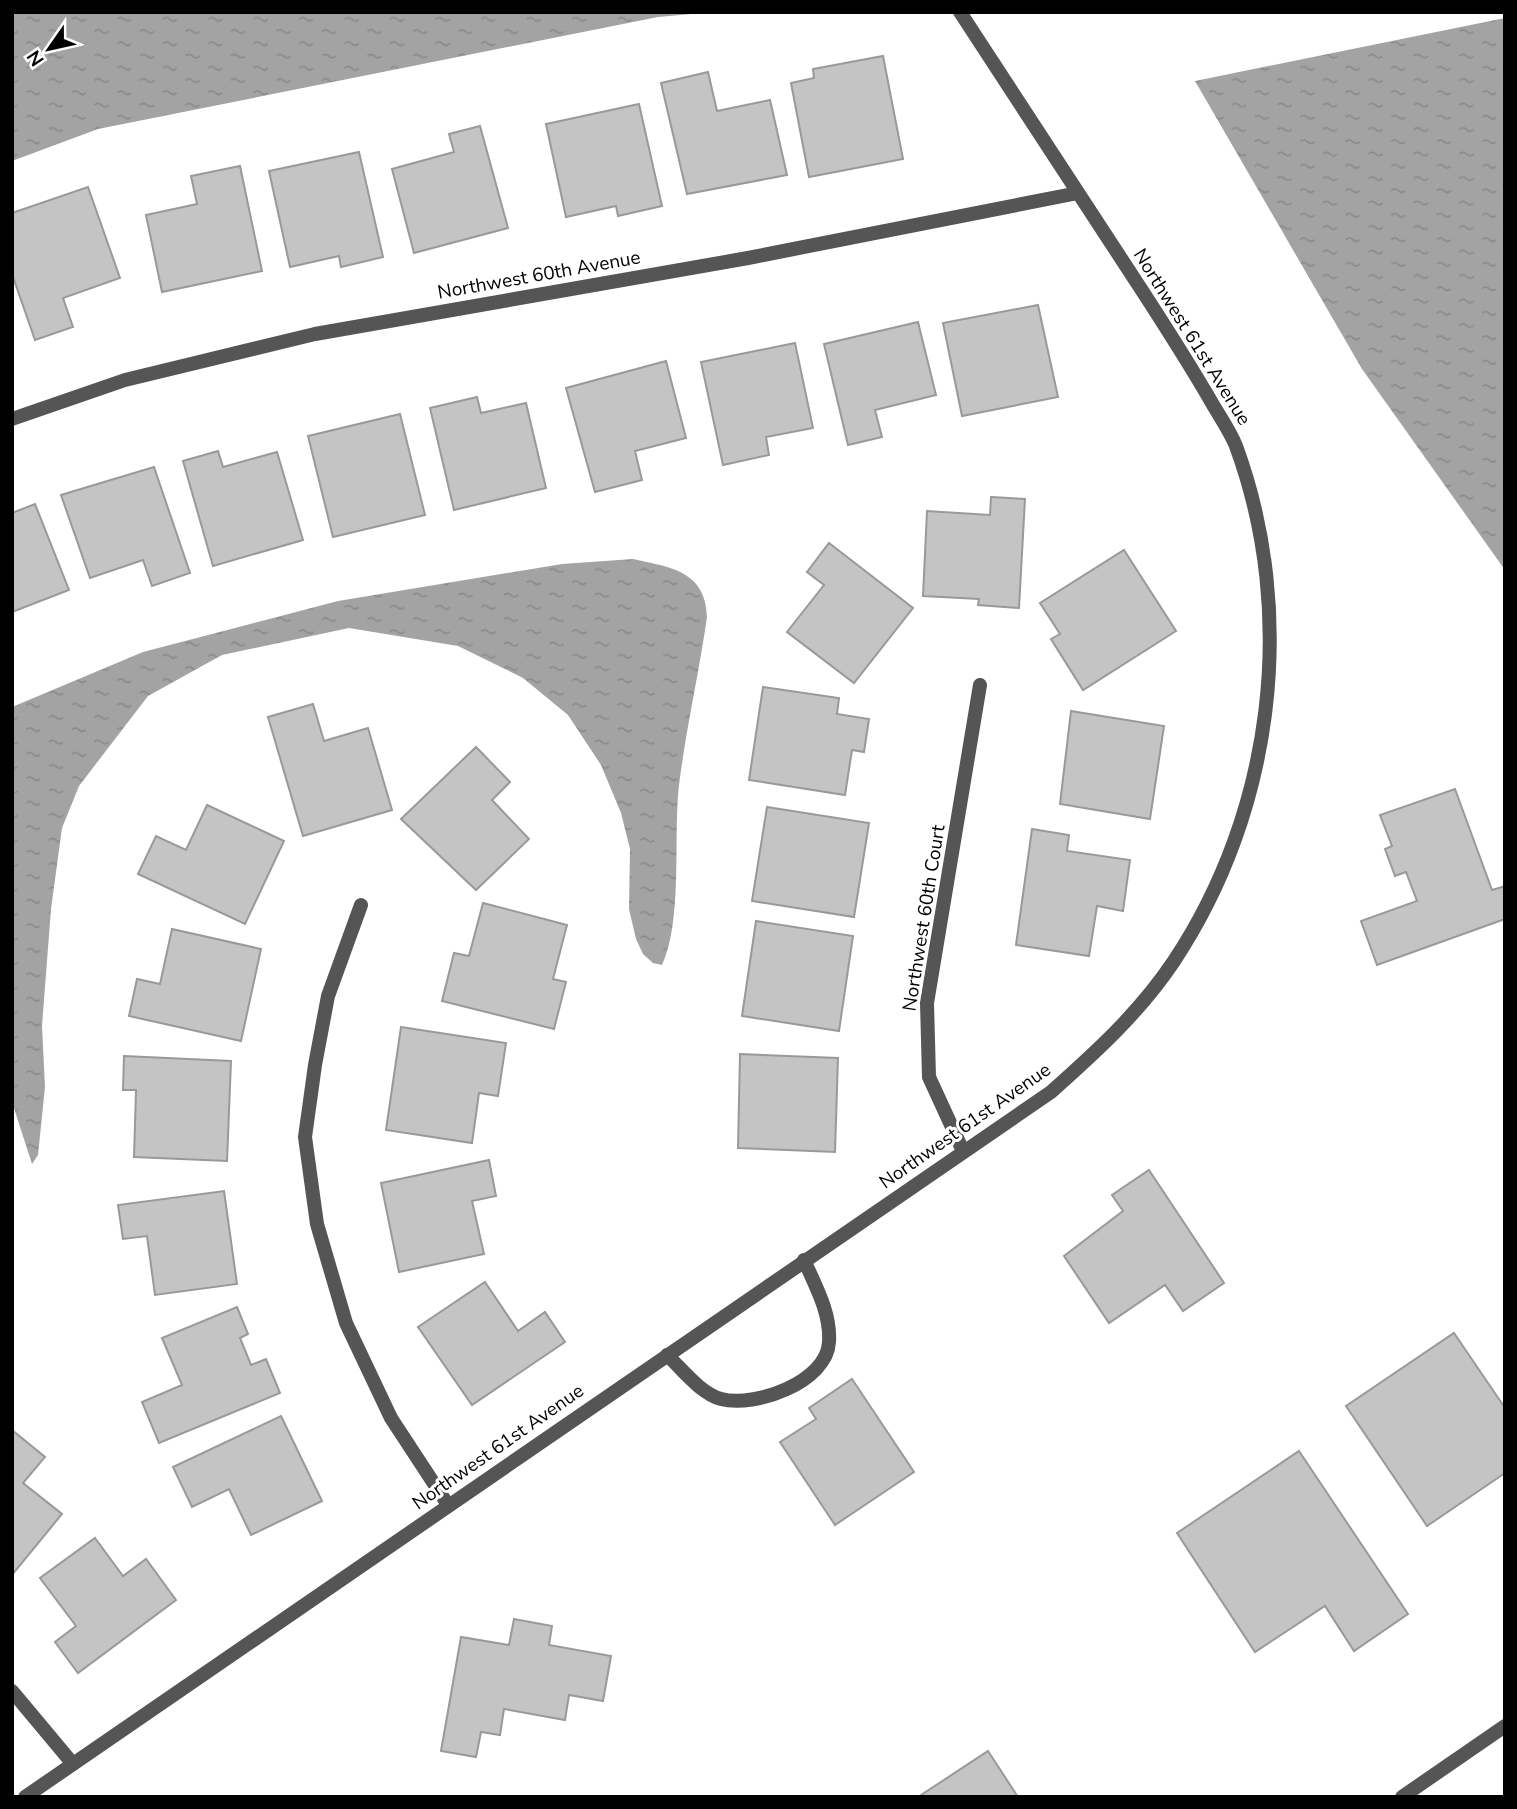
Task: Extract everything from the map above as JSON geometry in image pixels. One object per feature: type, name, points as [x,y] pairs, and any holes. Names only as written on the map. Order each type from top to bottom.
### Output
[{"type":"street","name":"Northwest 61st Avenue","points":[[25,1797],[1051,1092],[1119,1030],[1173,962],[1218,885],[1245,811],[1266,721],[1270,631],[1262,539],[1235,444],[1184,354],[960,12]]},
{"type":"street","name":"Northwest 60th Avenue","points":[[12,419],[125,380],[315,334],[748,258],[1078,192]]},
{"type":"street","name":"Northwest 60th Court","points":[[963,1151],[929,1077],[926,1003],[980,685]]},
{"type":"street","points":[[361,905],[328,996],[313,1077],[305,1137],[317,1224],[346,1323],[391,1418],[448,1505]]},
{"type":"street","points":[[667,1354],[694,1382],[720,1399],[761,1400],[786,1390],[818,1367],[830,1344],[825,1307],[804,1260]]},
{"type":"street","points":[[12,1691],[73,1764]]},
{"type":"street","points":[[1402,1797],[1505,1726]]},
{"type":"water","points":[[12,12],[714,12],[658,17],[98,129],[12,161]]},
{"type":"water","points":[[1505,18],[1505,570],[1362,369],[1195,81]]},
{"type":"water","points":[[633,559],[672,569],[693,581],[705,602],[707,617],[679,785],[673,925],[662,965],[653,963],[643,954],[636,939],[629,909],[630,849],[621,813],[601,765],[568,715],[523,678],[458,646],[349,628],[222,655],[148,696],[79,786],[62,828],[51,909],[42,1026],[45,1087],[38,1155],[32,1164],[12,1102],[12,707],[143,652],[338,601],[562,564]]},
{"type":"building","points":[[883,56],[903,159],[809,177],[791,83],[814,78],[813,69]]},
{"type":"building","points":[[708,72],[717,111],[770,100],[787,175],[687,194],[661,83]]},
{"type":"building","points":[[639,104],[662,206],[618,216],[616,206],[566,217],[546,124]]},
{"type":"building","points":[[480,126],[508,228],[414,253],[392,169],[454,152],[449,134]]},
{"type":"building","points":[[359,152],[383,257],[341,267],[339,256],[290,267],[269,171]]},
{"type":"building","points":[[240,166],[262,271],[162,292],[146,215],[197,204],[191,176]]},
{"type":"building","points":[[88,187],[120,278],[63,298],[73,327],[35,340],[12,274],[12,213]]},
{"type":"building","points":[[1038,305],[1058,397],[962,416],[943,323]]},
{"type":"building","points":[[918,322],[936,395],[875,410],[882,437],[848,445],[824,344]]},
{"type":"building","points":[[795,343],[813,428],[766,437],[769,455],[723,465],[701,362]]},
{"type":"building","points":[[666,361],[686,438],[635,451],[642,480],[595,492],[566,388]]},
{"type":"building","points":[[477,397],[481,413],[526,403],[546,488],[454,510],[430,408]]},
{"type":"building","points":[[400,414],[425,515],[333,537],[308,436]]},
{"type":"building","points":[[218,451],[223,467],[277,452],[303,540],[213,566],[183,461]]},
{"type":"building","points":[[154,467],[190,573],[152,586],[143,560],[90,578],[61,495]]},
{"type":"building","points":[[991,497],[1025,499],[1019,608],[978,605],[979,599],[923,596],[927,511],[990,515]]},
{"type":"building","points":[[35,504],[69,590],[12,612],[12,513]]},
{"type":"building","points":[[829,543],[913,608],[854,683],[787,632],[824,585],[807,572]]},
{"type":"building","points":[[1124,550],[1176,631],[1083,690],[1051,639],[1060,634],[1040,603]]},
{"type":"building","points":[[763,687],[839,698],[837,714],[869,719],[864,752],[852,750],[845,795],[749,780]]},
{"type":"building","points":[[313,704],[324,741],[368,728],[392,810],[303,836],[268,717]]},
{"type":"building","points":[[1071,711],[1164,726],[1150,819],[1060,804]]},
{"type":"building","points":[[476,747],[510,782],[492,800],[529,839],[476,890],[401,819]]},
{"type":"building","points":[[1455,789],[1492,890],[1505,886],[1505,919],[1377,965],[1361,921],[1417,901],[1406,872],[1395,876],[1385,849],[1392,846],[1380,815]]},
{"type":"building","points":[[207,805],[284,841],[245,924],[138,874],[156,836],[186,850]]},
{"type":"building","points":[[767,807],[869,823],[854,917],[752,901]]},
{"type":"building","points":[[1032,829],[1069,835],[1067,851],[1130,860],[1123,911],[1097,906],[1089,956],[1016,945]]},
{"type":"building","points":[[483,903],[567,925],[553,979],[566,982],[554,1029],[442,1001],[454,953],[469,956]]},
{"type":"building","points":[[756,921],[853,936],[839,1031],[742,1016]]},
{"type":"building","points":[[172,929],[261,949],[241,1041],[129,1016],[137,979],[160,984]]},
{"type":"building","points":[[401,1027],[506,1043],[498,1096],[479,1093],[472,1143],[386,1130]]},
{"type":"building","points":[[740,1054],[838,1058],[835,1152],[738,1148]]},
{"type":"building","points":[[124,1056],[231,1061],[227,1161],[134,1157],[136,1090],[123,1090]]},
{"type":"building","points":[[489,1160],[496,1196],[472,1201],[484,1254],[399,1272],[381,1183]]},
{"type":"building","points":[[1149,1170],[1224,1283],[1183,1311],[1165,1285],[1109,1323],[1064,1256],[1123,1211],[1112,1195]]},
{"type":"building","points":[[224,1191],[237,1284],[155,1295],[147,1236],[123,1239],[118,1205]]},
{"type":"building","points":[[485,1282],[518,1331],[545,1312],[565,1342],[472,1405],[418,1327]]},
{"type":"building","points":[[237,1307],[248,1334],[240,1338],[251,1365],[266,1359],[280,1393],[159,1443],[142,1402],[182,1385],[162,1338]]},
{"type":"building","points":[[1454,1333],[1505,1408],[1505,1473],[1427,1526],[1346,1406]]},
{"type":"building","points":[[852,1379],[914,1472],[835,1525],[780,1442],[816,1419],[809,1408]]},
{"type":"building","points":[[281,1416],[322,1501],[251,1535],[229,1489],[192,1507],[173,1467]]},
{"type":"building","points":[[12,1430],[45,1457],[23,1483],[62,1514],[12,1575]]},
{"type":"building","points":[[1299,1451],[1408,1614],[1354,1651],[1325,1606],[1255,1652],[1177,1533]]},
{"type":"building","points":[[95,1538],[123,1576],[146,1559],[176,1600],[78,1673],[55,1642],[76,1626],[40,1578]]},
{"type":"building","points":[[514,1619],[552,1626],[549,1645],[611,1656],[603,1701],[569,1695],[565,1720],[504,1709],[500,1735],[481,1732],[476,1757],[441,1751],[461,1637],[509,1645]]},
{"type":"building","points":[[988,1751],[1018,1797],[918,1797]]}]
